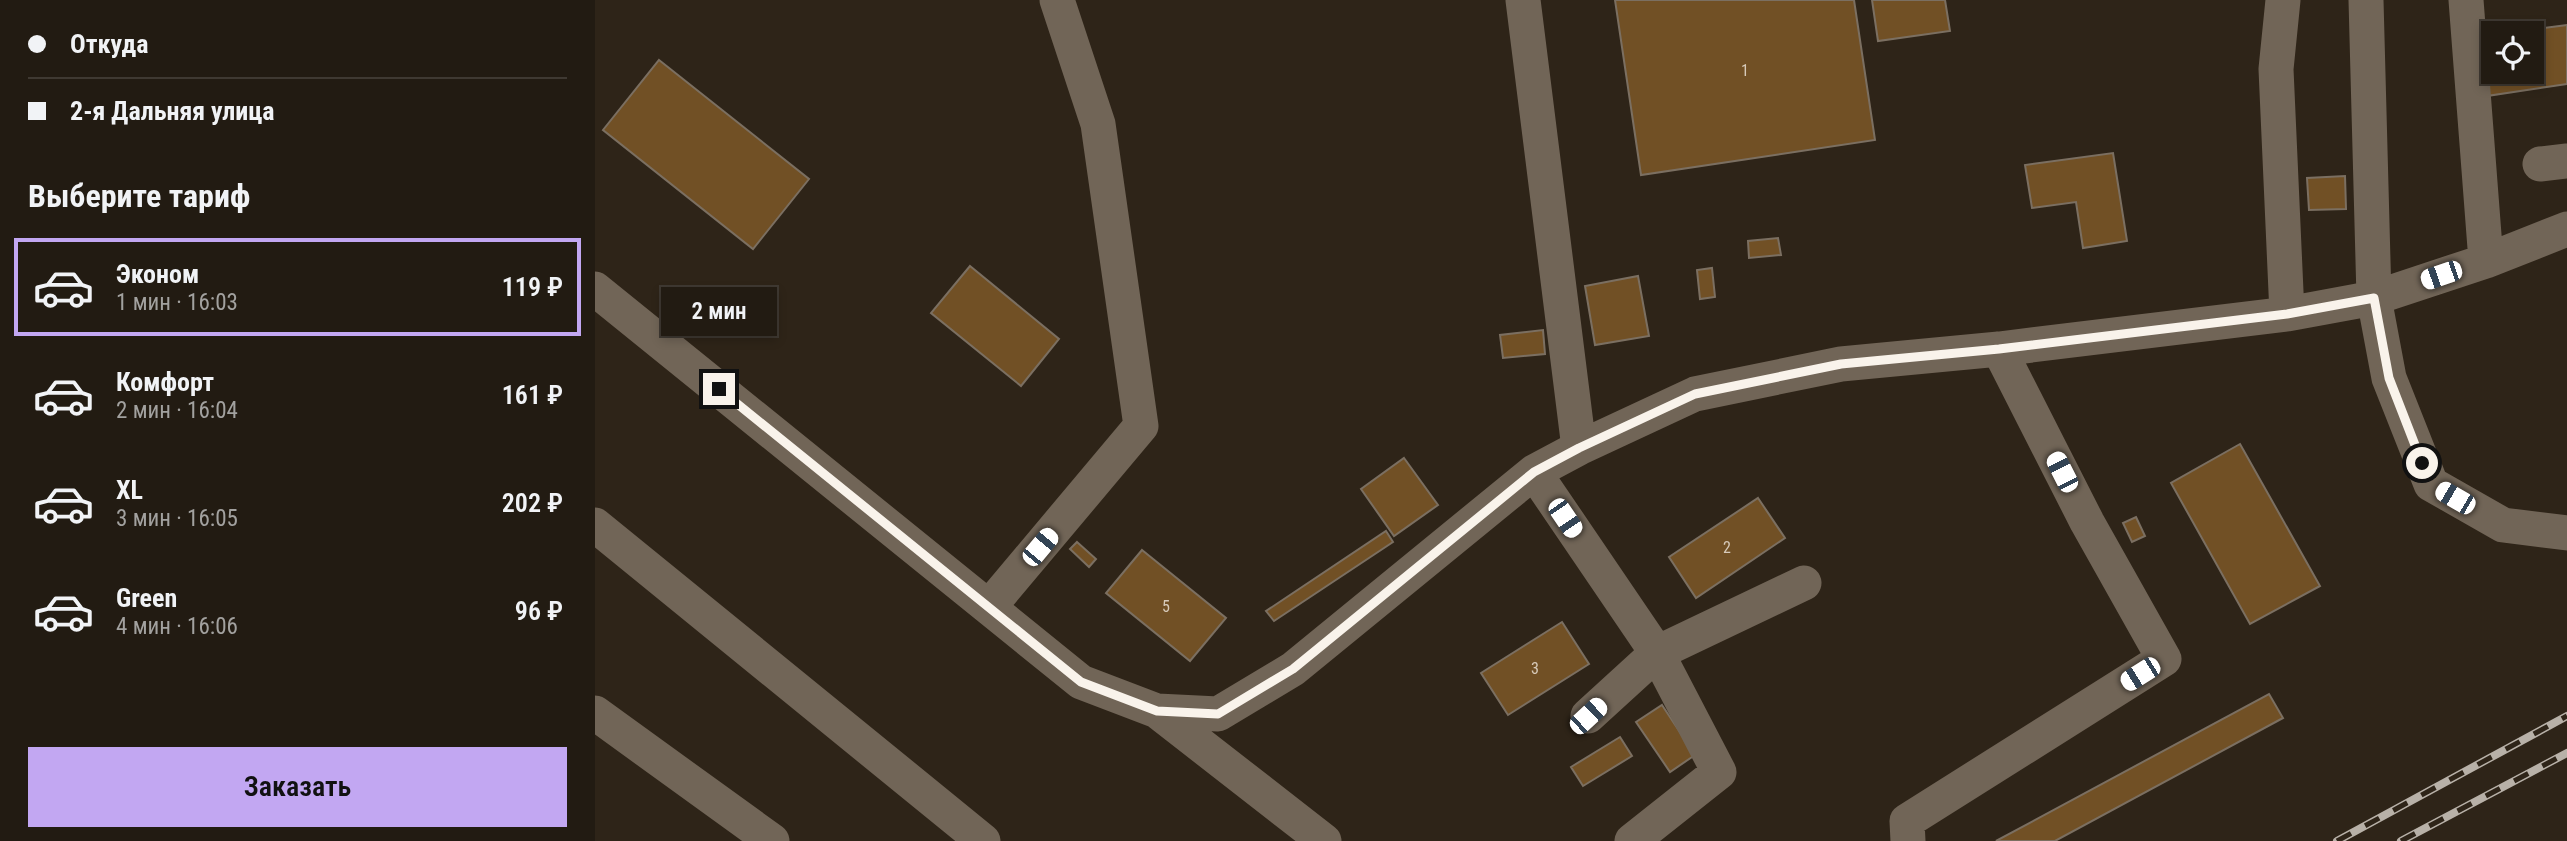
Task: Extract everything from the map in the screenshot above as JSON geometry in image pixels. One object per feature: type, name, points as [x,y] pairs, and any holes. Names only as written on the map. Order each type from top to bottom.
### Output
[{"type":"street","points":[[989,607],[1141,426],[1098,124],[1057,0]]},
{"type":"street","points":[[1523,0],[1579,448]]},
{"type":"street","points":[[2260,0],[2276,69]]},
{"type":"street","points":[[2283,0],[2276,69],[2287,314]]},
{"type":"street","points":[[2366,0],[2374,298],[2389,378],[2431,484],[2503,525],[2567,533]]},
{"type":"street","points":[[2466,0],[2486,261]]},
{"type":"street","points":[[1157,711],[1218,714],[1293,669],[1534,472],[1695,394],[1841,364],[1999,349],[2287,314],[2374,298],[2486,261],[2567,229]]},
{"type":"street","points":[[595,289],[1081,682],[1157,711],[1324,841]]},
{"type":"street","points":[[1908,841],[1907,821],[2164,660],[2087,522],[1999,349]]},
{"type":"street","points":[[1534,472],[1657,653],[1719,772],[1632,841]]},
{"type":"street","points":[[595,525],[983,841]]},
{"type":"street","points":[[1588,716],[1657,653],[1804,583]]},
{"type":"street","points":[[595,713],[772,841]]},
{"type":"building","points":[[1615,0],[1854,0],[1875,140],[1641,175]]},
{"type":"building","points":[[1872,0],[1945,0],[1950,31],[1878,41]]},
{"type":"building","points":[[2567,25],[2567,84],[2480,97],[2476,69],[2481,68],[2481,84],[2544,84],[2544,28]]},
{"type":"building","points":[[659,60],[809,179],[753,249],[603,130]]},
{"type":"building","points":[[2113,153],[2127,241],[2083,248],[2076,202],[2032,208],[2025,165]]},
{"type":"building","points":[[2345,176],[2346,209],[2309,210],[2307,178]]},
{"type":"building","points":[[1778,238],[1781,255],[1749,258],[1748,241]]},
{"type":"building","points":[[970,266],[1059,339],[1021,386],[931,313]]},
{"type":"building","points":[[1712,268],[1715,297],[1700,299],[1697,270]]},
{"type":"building","points":[[1638,276],[1649,336],[1595,345],[1585,286]]},
{"type":"building","points":[[1543,330],[1545,354],[1503,358],[1500,335]]},
{"type":"building","points":[[2240,444],[2320,586],[2250,624],[2171,483]]},
{"type":"building","points":[[1404,458],[1438,505],[1394,536],[1361,489]]},
{"type":"building","points":[[1758,498],[1785,538],[1696,598],[1669,557]]},
{"type":"building","points":[[2136,517],[2145,536],[2132,542],[2123,523]]},
{"type":"building","points":[[1386,531],[1393,542],[1274,621],[1266,611]]},
{"type":"building","points":[[1077,542],[1096,559],[1089,567],[1070,549]]},
{"type":"building","points":[[1142,550],[1226,618],[1190,661],[1106,593]]},
{"type":"building","points":[[1562,622],[1589,664],[1508,715],[1481,673]]},
{"type":"building","points":[[2269,694],[2283,718],[2055,841],[1996,841]]},
{"type":"building","points":[[1662,705],[1695,755],[1670,772],[1636,722]]},
{"type":"building","points":[[1620,737],[1632,756],[1583,786],[1571,767]]},
{"type":"railway","points":[[2337,841],[2567,716]]},
{"type":"railway","points":[[2401,841],[2567,753]]},
{"type":"route","points":[[719,389],[1081,682],[1157,711],[1218,714],[1293,669],[1534,472],[1695,394],[1841,364],[1999,349],[2287,314],[2374,298],[2389,378],[2422,463]]}]
